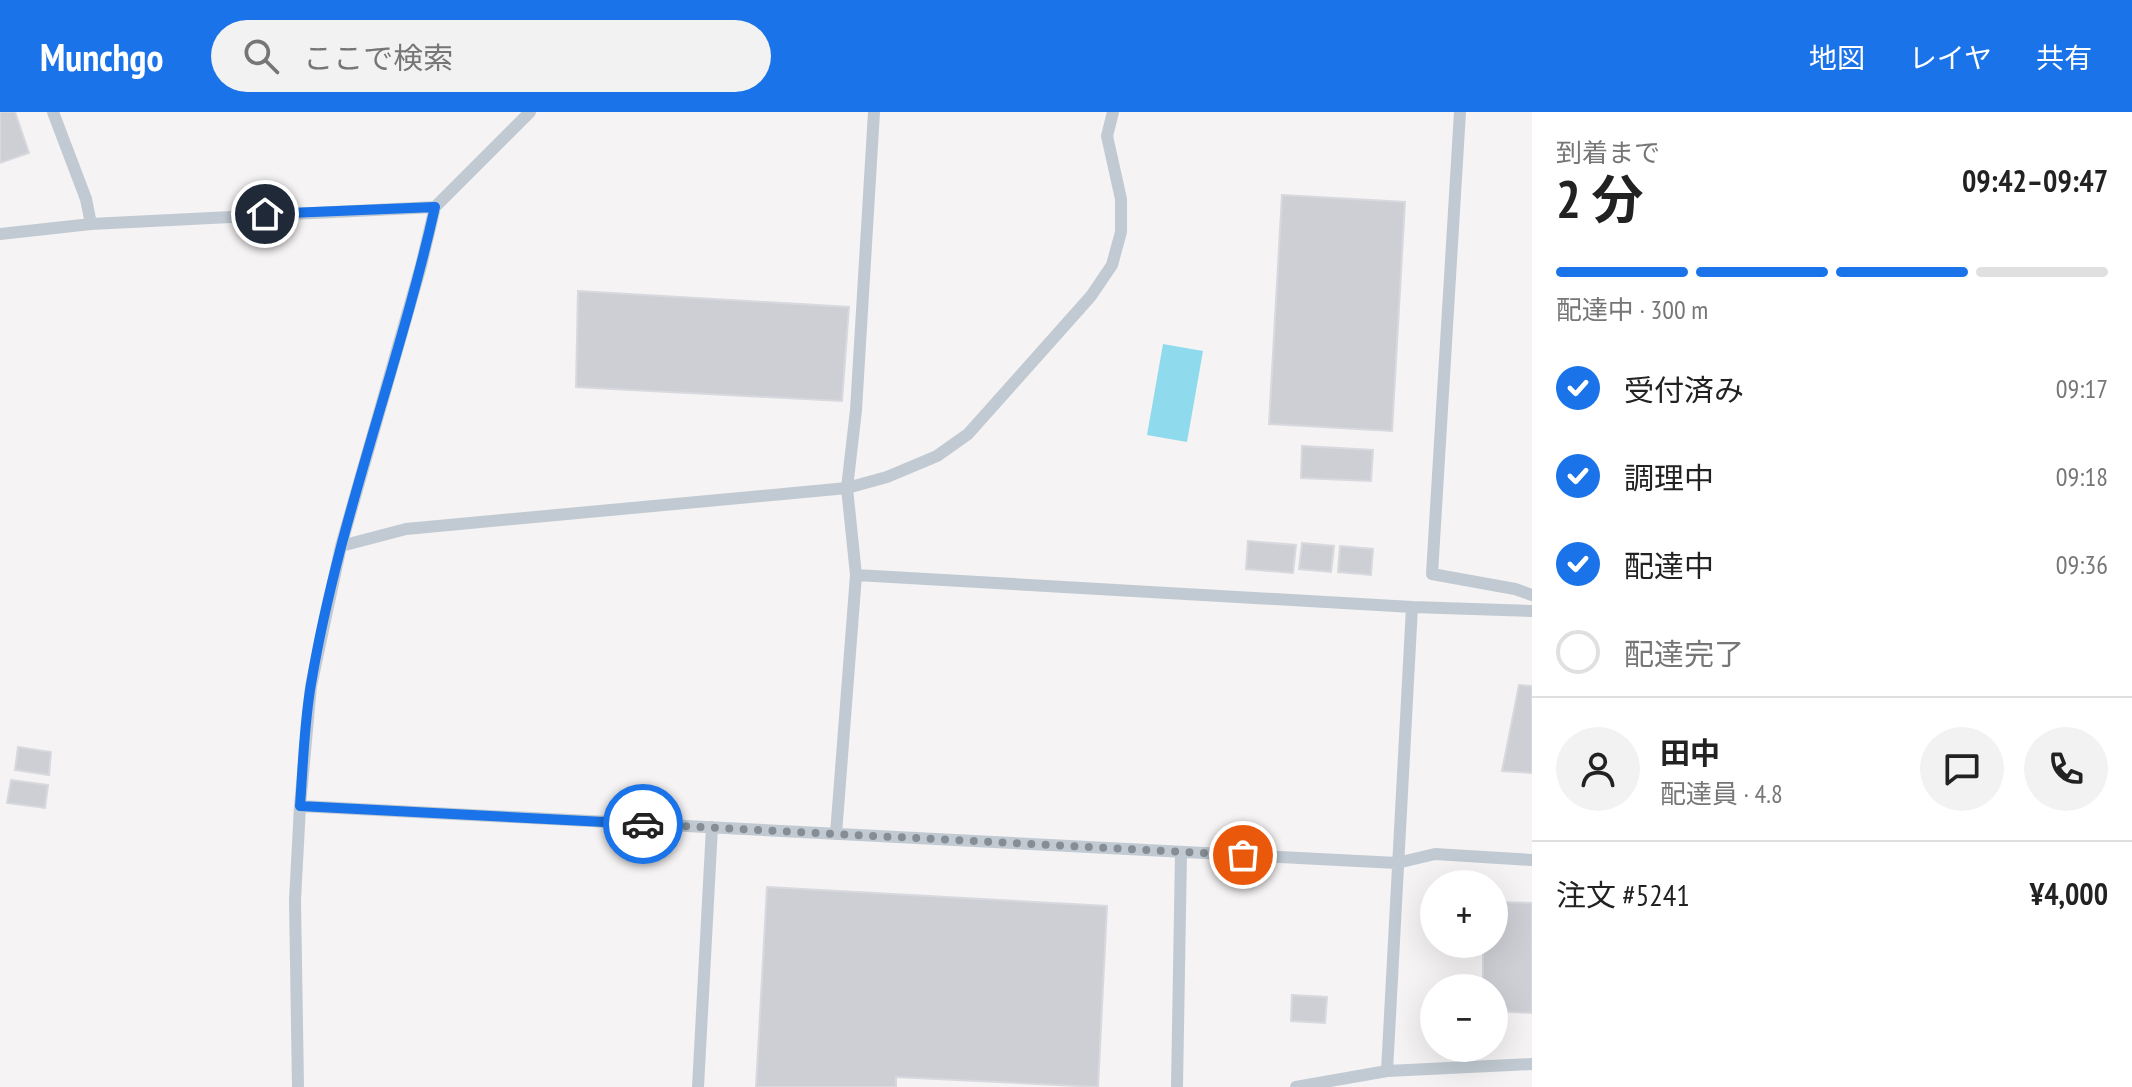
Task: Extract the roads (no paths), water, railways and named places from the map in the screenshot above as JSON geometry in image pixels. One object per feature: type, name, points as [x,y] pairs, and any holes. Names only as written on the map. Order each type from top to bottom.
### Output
[{"type":"lane","points":[[53,112],[86,199],[91,224]]},
{"type":"lane","points":[[298,1087],[295,900],[300,806],[311,686],[341,546],[435,207],[530,112]]},
{"type":"lane","points":[[836,834],[856,575],[847,488],[856,410],[874,112]]},
{"type":"lane","points":[[341,546],[406,529],[847,488],[887,477],[937,456],[968,434],[1091,296],[1112,265],[1121,232],[1121,199],[1107,136],[1113,112]]},
{"type":"lane","points":[[1460,112],[1432,574],[1532,595]]},
{"type":"lane","points":[[0,234],[91,224],[435,207]]},
{"type":"lane","points":[[856,575],[1532,611]]},
{"type":"lane","points":[[1387,1071],[1412,607]]},
{"type":"lane","points":[[300,806],[1397,863],[1435,854],[1532,860]]},
{"type":"lane","points":[[698,1087],[712,827]]},
{"type":"lane","points":[[1177,1087],[1181,852]]},
{"type":"lane","points":[[1296,1087],[1387,1071],[1532,1064]]},
{"type":"water","points":[[1163,344],[1203,351],[1187,442],[1147,435]]}]
